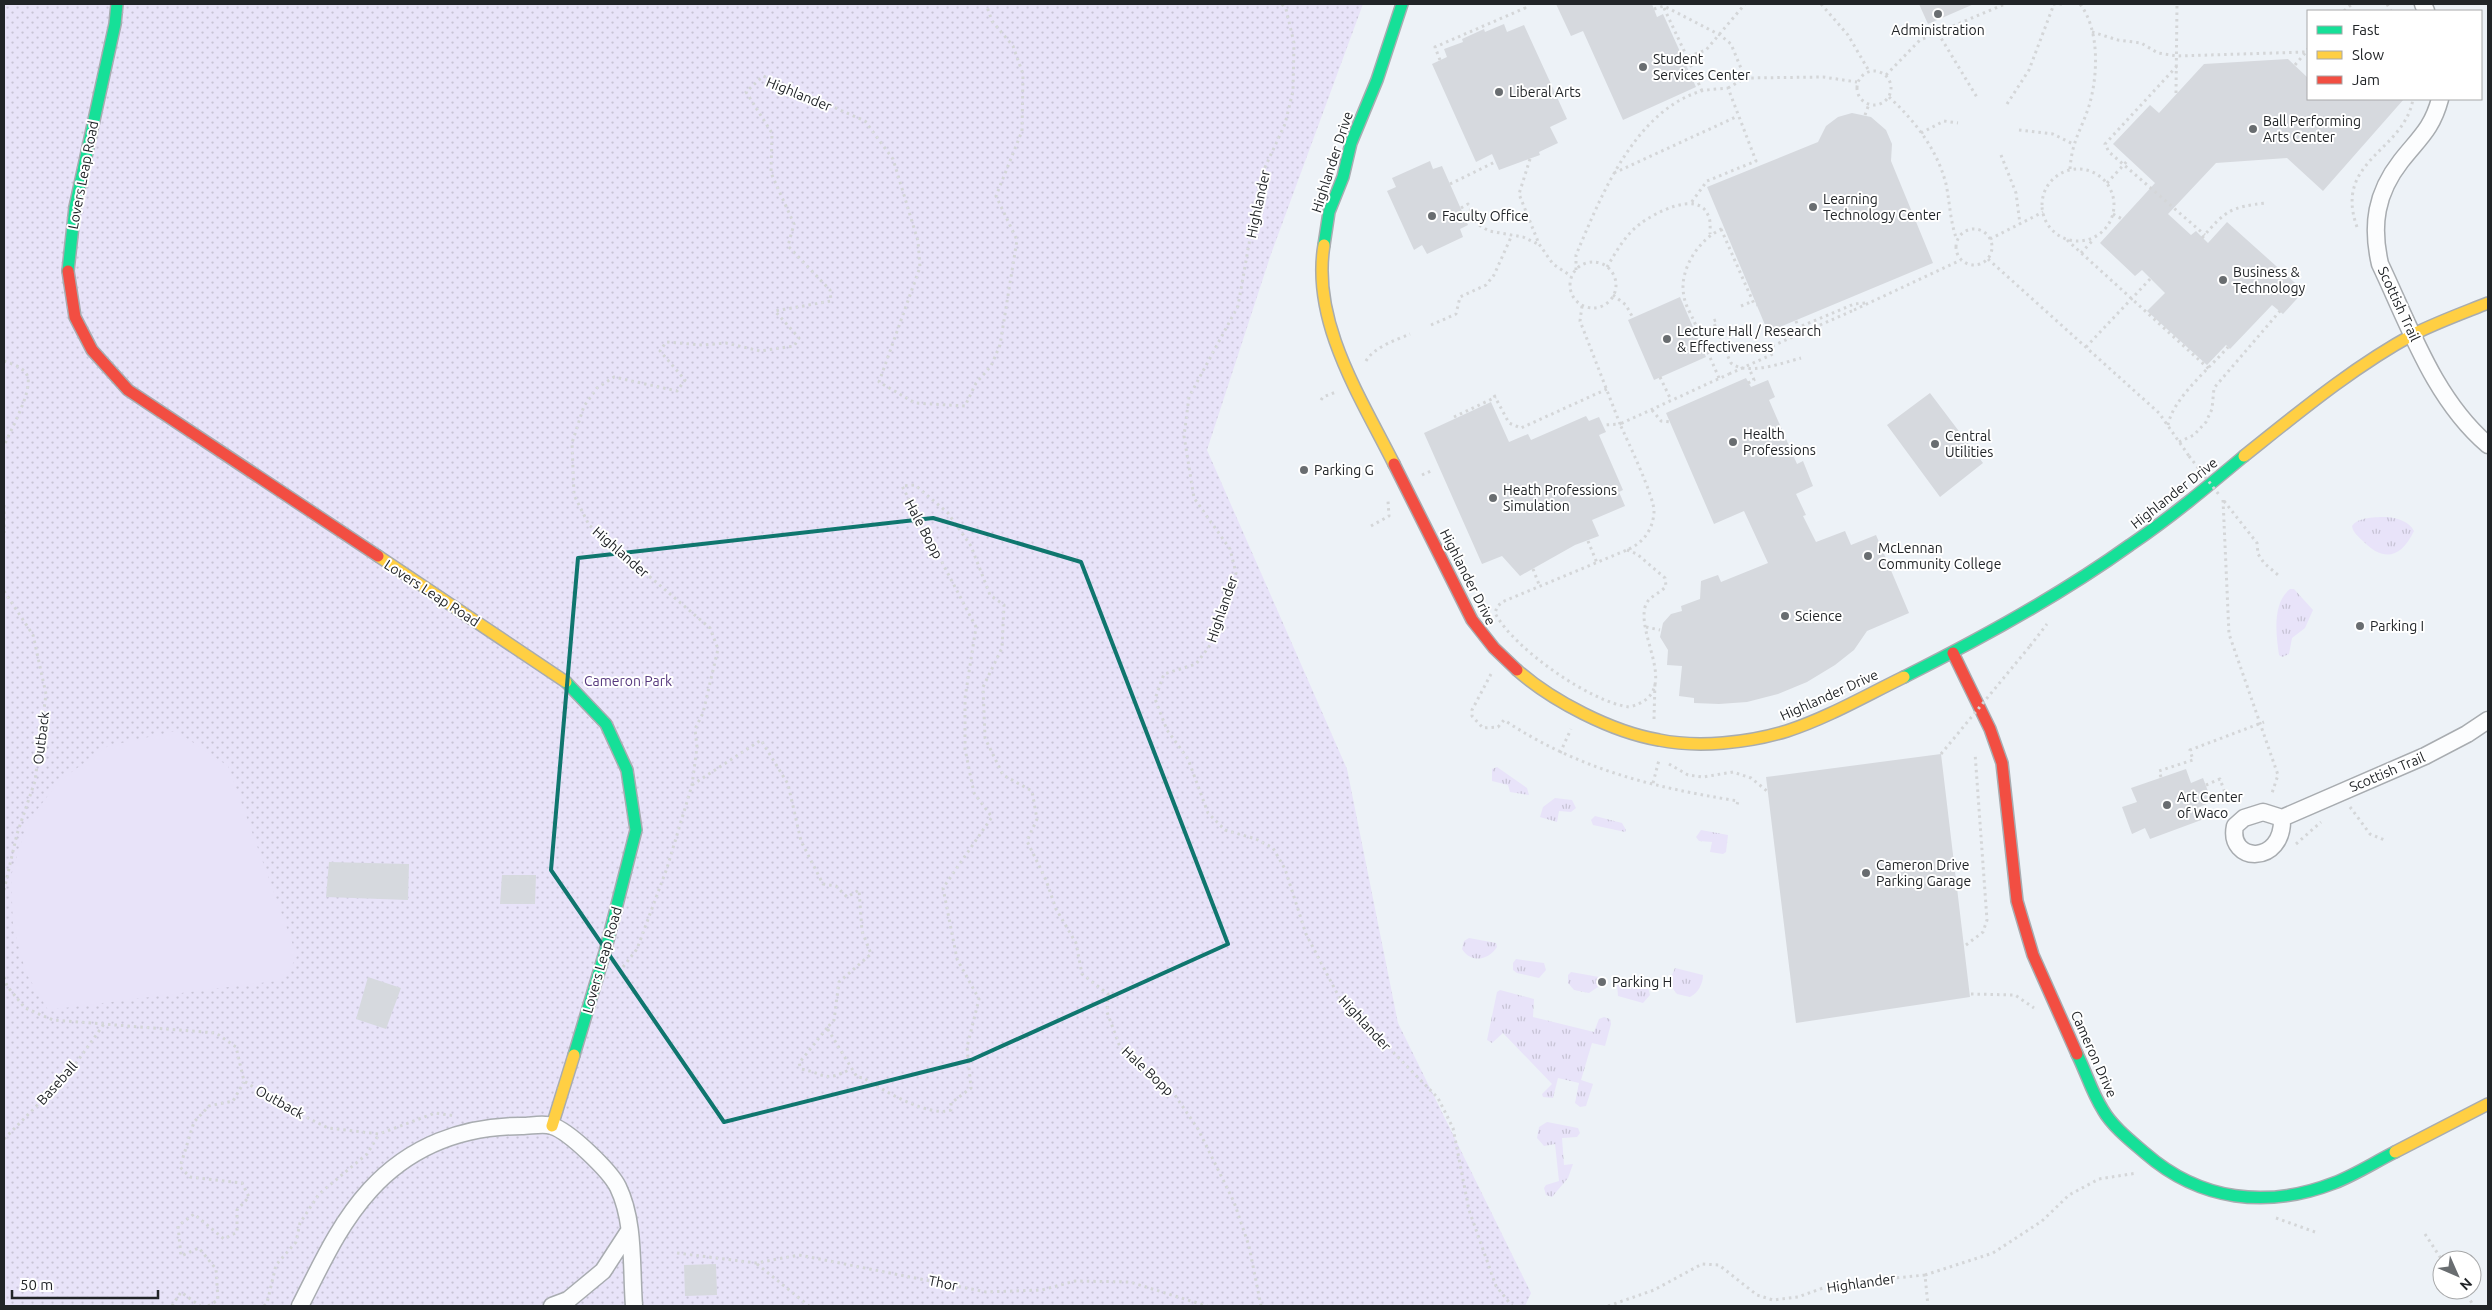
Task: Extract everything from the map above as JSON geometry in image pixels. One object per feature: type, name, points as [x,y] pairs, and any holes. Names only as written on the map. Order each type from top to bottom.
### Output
[{"type":"street","name":"Lovers Leap Road","points":[[117,4],[115,24],[75,207],[68,268],[75,317],[92,350],[128,390],[566,682],[606,724],[627,770],[636,830],[605,952],[552,1126]]},
{"type":"street","name":"Highlander Drive","points":[[1402,4],[1377,80],[1351,143],[1343,176],[1329,212],[1322,256],[1323,291],[1336,343],[1472,620],[1486,643],[1514,669],[1561,700],[1622,730],[1669,742],[1720,742],[1783,733],[1824,716],[1953,653],[2008,623],[2132,544],[2348,377],[2414,335],[2488,303]]},
{"type":"street","name":"Scottish Trail","points":[[2440,100],[2422,138],[2401,161],[2376,208],[2374,240],[2380,264],[2444,396],[2470,430],[2488,445]]},
{"type":"street","name":"Cameron Drive","points":[[1953,653],[1990,729],[2002,763],[2017,901],[2033,955],[2103,1111],[2131,1141],[2162,1168],[2204,1189],[2248,1199],[2290,1195],[2334,1183],[2488,1104]]},
{"type":"street","name":"Scottish Trail","points":[[2282,818],[2425,756],[2467,734],[2488,720]]},
{"type":"street","points":[[300,1306],[340,1228],[349,1215],[371,1189],[416,1150],[462,1132],[510,1126],[552,1126],[588,1150],[617,1185],[627,1208],[634,1306]]},
{"type":"street","points":[[552,1306],[573,1303],[603,1271],[629,1231]]},
{"type":"path","name":"Highlander","points":[[692,785],[698,747],[695,730],[703,713],[718,649],[710,628],[590,525],[574,495],[572,443],[584,406],[597,388],[614,377],[677,391],[685,380],[660,351],[666,342],[703,345],[726,343],[760,351],[794,346],[799,338],[774,311],[831,301],[830,290],[788,246],[794,224],[771,173],[772,133],[746,92],[763,76],[865,121],[893,159],[918,241],[920,267],[879,382],[915,403],[965,406],[976,383],[991,366],[1000,345],[1017,240],[996,196],[1022,131],[1023,74],[1013,46],[992,21],[986,4]]},
{"type":"path","name":"Highlander","points":[[1282,4],[1286,9],[1294,43],[1293,91],[1285,124],[1261,176],[1238,306],[1189,396],[1184,436],[1194,498],[1230,549],[1236,573],[1214,640],[1196,664],[1164,674],[1155,699],[1167,730],[1188,760],[1208,813],[1225,830],[1256,838],[1273,848],[1285,869],[1306,934],[1339,997],[1438,1098],[1453,1128],[1470,1210],[1496,1286],[1512,1306]]},
{"type":"path","points":[[1440,60],[1435,47],[1525,8],[1522,4]]},
{"type":"path","points":[[1687,57],[1706,50],[1745,4]]},
{"type":"path","points":[[1822,4],[1848,35],[1870,71]]},
{"type":"path","points":[[1886,75],[1920,40],[1996,5],[2005,4]]},
{"type":"path","points":[[2007,104],[2029,70],[2053,4],[2066,4]]},
{"type":"path","points":[[2070,169],[2073,144],[2094,87],[2092,32],[2080,4]]},
{"type":"path","points":[[2176,93],[2177,4]]},
{"type":"path","points":[[1664,6],[1702,91]]},
{"type":"path","points":[[1654,9],[1664,6],[1720,35],[1731,44],[1745,78]]},
{"type":"path","points":[[2092,32],[2118,40],[2141,43],[2158,52],[2176,56],[2307,50]]},
{"type":"path","points":[[1938,33],[1978,99]]},
{"type":"path","points":[[2295,66],[2307,50]]},
{"type":"path","points":[[2177,66],[2105,144],[2109,152],[2204,236],[2227,211],[2236,207],[2266,203]]},
{"type":"path","points":[[1576,270],[1576,255],[1614,173],[1652,123],[1674,106],[1702,91],[1728,88],[1745,78],[1822,78],[1857,82],[1870,71],[1877,71],[1886,75],[1891,83],[1889,98]]},
{"type":"path","points":[[1857,82],[1857,93],[1861,99],[1869,104],[1879,104],[1889,98]]},
{"type":"path","points":[[1691,203],[1707,182],[1756,161],[1728,88]]},
{"type":"path","points":[[1889,98],[1921,132],[1938,162],[1943,176],[1950,219],[1957,240],[1957,254],[1961,260],[1974,265],[1988,259],[1992,246],[1986,234],[1973,229],[1961,235],[1957,240]]},
{"type":"path","points":[[2352,214],[2351,197],[2354,184],[2406,118],[2413,100]]},
{"type":"path","points":[[1865,115],[1869,104]]},
{"type":"path","points":[[1614,173],[1738,116]]},
{"type":"path","points":[[1921,132],[1944,121],[1958,123]]},
{"type":"path","points":[[2019,130],[2053,134],[2073,144]]},
{"type":"path","points":[[2001,155],[2016,193],[2020,224]]},
{"type":"path","points":[[1530,159],[1519,194],[1539,244],[1553,264],[1571,276]]},
{"type":"path","points":[[2107,183],[2129,159]]},
{"type":"path","points":[[1450,184],[1495,162]]},
{"type":"path","points":[[2081,253],[2105,229],[2113,214],[2114,195],[2100,175],[2086,169],[2070,169],[2055,176],[2045,188],[2041,204],[2044,220],[2054,232],[2081,253],[2209,369]]},
{"type":"path","points":[[1607,267],[1623,241],[1639,224],[1667,209],[1691,203],[1701,207],[1708,215],[1710,234]]},
{"type":"path","points":[[1461,208],[1468,204],[1477,224],[1489,231],[1512,234],[1539,244]]},
{"type":"path","points":[[1990,239],[2043,212]]},
{"type":"path","points":[[2113,214],[2122,219]]},
{"type":"path","points":[[1719,378],[1684,297],[1684,280],[1692,258],[1710,234],[1723,228],[1753,301],[1757,305]]},
{"type":"path","points":[[1431,325],[1456,314],[1460,296],[1486,285],[1494,275],[1512,234]]},
{"type":"path","points":[[2066,240],[2080,241],[2096,238]]},
{"type":"path","points":[[1988,259],[2159,413],[2220,496]]},
{"type":"path","points":[[1603,425],[1620,424],[1652,410],[1773,354],[1770,347],[1961,260]]},
{"type":"path","points":[[1598,262],[1607,267],[1616,282],[1613,295],[1605,305],[1598,308],[1582,306],[1571,295],[1569,285],[1571,276],[1576,270],[1588,263],[1598,262]]},
{"type":"path","points":[[2086,347],[2152,276]]},
{"type":"path","points":[[1613,295],[1626,305],[1634,318]]},
{"type":"path","points":[[1742,306],[1753,301]]},
{"type":"path","points":[[1778,336],[1854,304],[1870,303]]},
{"type":"path","points":[[1582,306],[1580,321],[1654,505],[1650,531],[1636,546],[1502,602],[1497,607],[1495,613],[1506,630],[1546,665],[1591,694],[1624,706],[1643,702],[1651,693],[1655,682]]},
{"type":"path","points":[[2179,442],[2194,435],[2206,422],[2212,409],[2214,388],[2280,312]]},
{"type":"path","points":[[1716,320],[1713,321],[1725,350],[1735,366],[1749,368],[1776,366],[1801,358]]},
{"type":"path","points":[[1796,321],[1798,327]]},
{"type":"path","points":[[1368,357],[1384,346],[1410,334]]},
{"type":"path","points":[[2168,426],[2170,414],[2174,408],[2228,347]]},
{"type":"path","points":[[1707,352],[1721,348],[1725,350]]},
{"type":"path","points":[[4,361],[16,365],[27,374],[29,386],[4,446]]},
{"type":"path","points":[[1748,383],[1754,380],[1749,368]]},
{"type":"path","points":[[1660,377],[1671,400]]},
{"type":"path","points":[[1454,416],[1495,396],[1509,423],[1521,428],[1607,389]]},
{"type":"path","points":[[1652,410],[1661,421],[1670,422]]},
{"type":"path","points":[[1420,476],[1433,470]]},
{"type":"path","name":"Hale Bopp","points":[[827,1028],[857,1076],[902,1098],[934,1111],[945,1112],[951,1110],[951,1103],[971,1088],[967,1047],[978,999],[957,959],[943,888],[992,818],[974,793],[965,749],[965,698],[976,627],[902,486],[914,485],[948,513],[971,546],[990,595],[1004,605],[1002,648],[982,687],[984,738],[1003,775],[1032,791],[1037,819],[1027,841],[1046,880],[1056,909],[1076,943],[1082,974],[1108,994],[1107,1012],[1120,1047],[1170,1088],[1198,1130],[1234,1202],[1250,1246],[1260,1306]]},
{"type":"path","points":[[1371,526],[1389,516],[1388,497]]},
{"type":"path","points":[[2264,798],[2271,798],[2278,775],[2229,634],[2223,500],[2252,534],[2257,543],[2258,554],[2264,563],[2278,574]]},
{"type":"path","points":[[4,505],[4,533]]},
{"type":"path","points":[[1588,541],[1597,563]]},
{"type":"path","points":[[1627,550],[1637,554],[1665,578],[1666,586],[1647,602],[1644,608],[1646,627],[1655,660],[1656,691],[1654,719]]},
{"type":"path","points":[[1532,569],[1540,587]]},
{"type":"path","name":"Outback","points":[[4,591],[33,635],[46,694],[35,781],[17,834],[4,890]]},
{"type":"path","points":[[1646,627],[1660,630]]},
{"type":"path","points":[[1941,754],[2030,646]]},
{"type":"path","points":[[1496,672],[1492,673],[1487,680],[1472,710],[1472,716],[1484,728],[1498,727],[1504,720],[1560,753],[1590,766],[1654,783],[1738,801],[1737,805]]},
{"type":"path","points":[[1964,713],[1971,729]]},
{"type":"path","points":[[1560,753],[1575,720]]},
{"type":"path","points":[[2161,777],[2159,771],[2193,760],[2190,750],[2261,723]]},
{"type":"path","points":[[621,971],[637,949],[667,868],[692,785],[761,740],[788,784],[801,841],[823,884],[836,886],[847,897],[859,890],[862,931],[871,954],[839,982],[834,1020],[799,1063],[801,1069],[811,1071],[822,1077],[834,1077],[851,1069]]},
{"type":"path","points":[[1966,945],[1983,932],[1987,920],[1974,744]]},
{"type":"path","points":[[1654,783],[1661,753]]},
{"type":"path","points":[[1667,762],[1688,775],[1703,778],[1733,772],[1751,778],[1767,791]]},
{"type":"path","points":[[2206,785],[2220,779],[2233,812]]},
{"type":"path","points":[[2343,805],[2350,806],[2370,834],[2387,841]]},
{"type":"path","points":[[2293,847],[2327,817]]},
{"type":"path","name":"Outback","points":[[4,977],[7,986],[25,1008],[53,1020],[216,1033],[236,1047],[244,1081],[282,1105],[328,1128],[379,1134],[435,1113],[466,1118]]},
{"type":"path","name":"Baseball","points":[[4,1139],[69,1073],[104,1023]]},
{"type":"path","points":[[208,1306],[218,1300],[216,1269],[199,1248],[181,1256],[178,1226],[194,1214],[224,1239],[237,1232],[237,1210],[249,1196],[242,1183],[190,1177],[180,1167],[194,1122],[209,1106],[233,1101],[244,1081]]},
{"type":"path","points":[[264,1306],[267,1303],[276,1265],[296,1242],[300,1223],[318,1194],[367,1154],[379,1134]]},
{"type":"path","name":"Highlander","points":[[1608,1306],[1654,1290],[1702,1264],[1719,1265],[1757,1295],[1773,1300],[1798,1297],[1834,1284],[1925,1275],[1994,1252],[2042,1220],[2070,1195],[2099,1179],[2162,1168]]},
{"type":"path","points":[[2424,1234],[2435,1250]]},
{"type":"path","name":"Thor","points":[[677,1253],[756,1263],[799,1255],[986,1292],[1042,1290],[1075,1281],[1130,1282],[1207,1306]]},
{"type":"path","points":[[756,1263],[809,1306]]},
{"type":"path","points":[[1925,1275],[1928,1306]]},
{"type":"path","points":[[172,1306],[181,1292],[200,1306]]},
{"type":"highlighted area","points":[[933,518],[1081,562],[1228,944],[971,1060],[724,1122],[551,870],[578,558]]},
{"type":"green space","name":"Cameron Park","points":[[4,4],[1363,4],[1271,254],[1207,450],[1347,769],[1398,1023],[1531,1293],[1525,1306],[4,1306]]},
{"type":"green space","points":[[2387,517],[2406,522],[2414,531],[2404,547],[2392,554],[2378,553],[2356,535],[2352,526],[2363,519]]},
{"type":"green space","points":[[2290,589],[2294,589],[2313,610],[2305,628],[2292,638],[2289,654],[2282,657],[2279,655],[2277,638],[2278,611],[2280,602]]},
{"type":"green space","points":[[176,731],[228,766],[297,956],[284,980],[48,1010],[26,973],[13,926],[11,876],[27,823],[59,781],[108,746]]},
{"type":"green space","points":[[1497,767],[1527,788],[1529,795],[1510,792],[1508,785],[1492,781],[1492,769]]},
{"type":"green space","points":[[1555,798],[1572,800],[1576,808],[1571,812],[1559,811],[1557,822],[1540,817],[1543,807]]},
{"type":"green space","points":[[1595,816],[1622,823],[1626,830],[1625,832],[1593,825],[1591,820]]},
{"type":"green space","points":[[1701,830],[1728,835],[1726,852],[1723,854],[1710,852],[1712,842],[1699,841],[1696,837]]},
{"type":"green space","points":[[1469,938],[1496,943],[1497,947],[1489,955],[1480,959],[1470,957],[1462,949],[1464,941]]},
{"type":"green space","points":[[1516,959],[1544,963],[1546,970],[1539,978],[1517,973],[1513,970],[1513,963]]},
{"type":"green space","points":[[1675,968],[1703,975],[1700,988],[1690,997],[1677,994],[1673,989],[1672,975]]},
{"type":"green space","points":[[1571,972],[1599,977],[1598,987],[1589,993],[1574,990],[1568,983],[1568,975]]},
{"type":"green space","points":[[1620,982],[1648,987],[1650,995],[1643,1003],[1618,996],[1617,984]]},
{"type":"green space","points":[[1500,990],[1534,999],[1533,1017],[1594,1032],[1599,1019],[1604,1017],[1610,1019],[1611,1024],[1605,1046],[1592,1043],[1581,1080],[1593,1084],[1586,1106],[1580,1107],[1575,1103],[1579,1083],[1558,1078],[1553,1098],[1543,1097],[1542,1094],[1552,1084],[1503,1033],[1492,1043],[1487,1040],[1497,992]]},
{"type":"green space","points":[[1547,1122],[1578,1128],[1580,1133],[1577,1137],[1562,1138],[1564,1165],[1573,1164],[1568,1178],[1552,1197],[1546,1195],[1544,1188],[1546,1185],[1559,1181],[1555,1144],[1544,1146],[1537,1138],[1539,1127]]},
{"type":"building","name":"Student Services Center","points":[[1556,4],[1652,4],[1657,17],[1663,14],[1696,87],[1623,120],[1583,31],[1571,36]]},
{"type":"building","name":"Administration","points":[[1919,4],[1974,4],[1928,24]]},
{"type":"building","name":"Liberal Arts","points":[[1504,24],[1507,32],[1524,25],[1567,119],[1550,127],[1558,143],[1539,152],[1540,155],[1499,170],[1492,154],[1476,162],[1432,64],[1447,57],[1444,49],[1463,42],[1462,39],[1484,29],[1485,32]]},
{"type":"building","points":[[2288,59],[2307,77],[2307,100],[2403,100],[2323,191],[2287,158],[2216,163],[2168,214],[2191,235],[2196,231],[2208,243],[2227,222],[2304,291],[2283,314],[2272,305],[2230,349],[2226,345],[2207,365],[2147,311],[2165,293],[2142,270],[2135,276],[2100,243],[2155,183],[2113,144],[2150,105],[2159,113],[2204,64]]},
{"type":"building","name":"Learning Technology Center","points":[[1852,113],[1871,117],[1886,130],[1892,144],[1891,161],[1933,263],[1768,332],[1707,187],[1818,142],[1826,126],[1838,117]]},
{"type":"building","name":"Faculty Office","points":[[1430,161],[1433,169],[1442,166],[1468,225],[1460,229],[1463,237],[1427,254],[1422,245],[1414,250],[1387,191],[1396,187],[1392,178]]},
{"type":"building","name":"Lecture Hall / Research & Effectiveness","points":[[1680,297],[1706,357],[1654,380],[1628,320]]},
{"type":"building","name":"Science","points":[[1746,378],[1751,387],[1768,380],[1775,397],[1769,400],[1797,464],[1803,461],[1813,486],[1796,494],[1806,515],[1803,516],[1816,542],[1845,531],[1851,545],[1876,535],[1909,613],[1867,631],[1854,650],[1835,665],[1807,682],[1778,694],[1747,702],[1694,703],[1694,698],[1679,696],[1682,666],[1667,665],[1668,650],[1660,637],[1663,623],[1671,614],[1682,611],[1681,606],[1700,599],[1701,581],[1718,575],[1721,582],[1768,563],[1744,511],[1714,524],[1666,413]]},
{"type":"building","name":"Central Utilities","points":[[1930,393],[1983,463],[1940,497],[1887,425]]},
{"type":"building","points":[[1491,402],[1509,442],[1528,434],[1531,440],[1586,416],[1589,421],[1599,417],[1606,432],[1599,435],[1623,490],[1619,492],[1625,506],[1592,520],[1599,536],[1575,545],[1520,576],[1502,556],[1482,564],[1424,433]]},
{"type":"building","name":"Cameron Drive Parking Garage","points":[[1941,754],[1970,997],[1796,1023],[1766,777]]},
{"type":"building","name":"Art Center of Waco","points":[[2186,769],[2191,783],[2203,778],[2212,802],[2199,807],[2204,819],[2150,839],[2145,828],[2132,834],[2122,807],[2137,802],[2131,788]]},
{"type":"building","points":[[329,862],[409,864],[408,900],[326,897]]},
{"type":"building","points":[[502,875],[536,875],[535,904],[500,904]]},
{"type":"building","points":[[368,977],[401,988],[386,1029],[356,1019]]},
{"type":"building","points":[[716,1264],[717,1295],[685,1296],[684,1265]]},
{"type":"traffic: fast","points":[[68,271],[75,207],[115,24],[117,4]]},
{"type":"traffic: fast","points":[[1324,245],[1329,212],[1343,177],[1351,143],[1377,80],[1402,4]]},
{"type":"traffic: fast","points":[[1904,677],[1991,632],[2076,582],[2159,524],[2244,456]]},
{"type":"traffic: fast","points":[[566,682],[606,724],[627,770],[636,830],[605,952],[574,1055]]},
{"type":"traffic: fast","points":[[2077,1054],[2099,1103],[2117,1127],[2145,1153],[2166,1169],[2188,1182],[2211,1190],[2235,1196],[2259,1198],[2309,1191],[2342,1180],[2395,1152]]},
{"type":"traffic: slow","points":[[1324,245],[1322,274],[1325,302],[1332,331],[1354,386],[1394,464]]},
{"type":"traffic: slow","points":[[2244,456],[2326,391],[2391,347],[2414,334],[2488,303]]},
{"type":"traffic: slow","points":[[378,556],[566,682]]},
{"type":"traffic: slow","points":[[1517,670],[1547,693],[1603,723],[1641,736],[1690,744],[1756,739],[1787,731],[1831,713],[1904,677]]},
{"type":"traffic: slow","points":[[552,1126],[574,1055]]},
{"type":"traffic: slow","points":[[2395,1152],[2488,1104]]},
{"type":"traffic: jam","points":[[68,271],[75,317],[92,350],[128,390],[378,556]]},
{"type":"traffic: jam","points":[[1394,464],[1472,620],[1494,648],[1517,670]]},
{"type":"traffic: jam","points":[[1953,653],[1990,729],[2002,763],[2017,901],[2033,955],[2077,1054]]},
{"type":"place","name":"Administration","points":[[1938,14]]},
{"type":"place","name":"Student Services Center","points":[[1643,67]]},
{"type":"place","name":"Liberal Arts","points":[[1499,92]]},
{"type":"place","name":"Ball Performing Arts Center","points":[[2253,129]]},
{"type":"place","name":"Learning Technology Center","points":[[1813,207]]},
{"type":"place","name":"Faculty Office","points":[[1432,216]]},
{"type":"place","name":"Business & Technology","points":[[2223,280]]},
{"type":"place","name":"Lecture Hall / Research & Effectiveness","points":[[1667,339]]},
{"type":"place","name":"Health Professions","points":[[1733,442]]},
{"type":"place","name":"Central Utilities","points":[[1935,444]]},
{"type":"place","name":"Parking G","points":[[1304,470]]},
{"type":"place","name":"Heath Professions Simulation","points":[[1493,498]]},
{"type":"place","name":"McLennan Community College","points":[[1868,556]]},
{"type":"place","name":"Science","points":[[1785,616]]},
{"type":"place","name":"Parking I","points":[[2360,626]]},
{"type":"place","name":"Art Center of Waco","points":[[2167,805]]},
{"type":"place","name":"Cameron Drive Parking Garage","points":[[1866,873]]},
{"type":"place","name":"Parking H","points":[[1602,982]]}]
